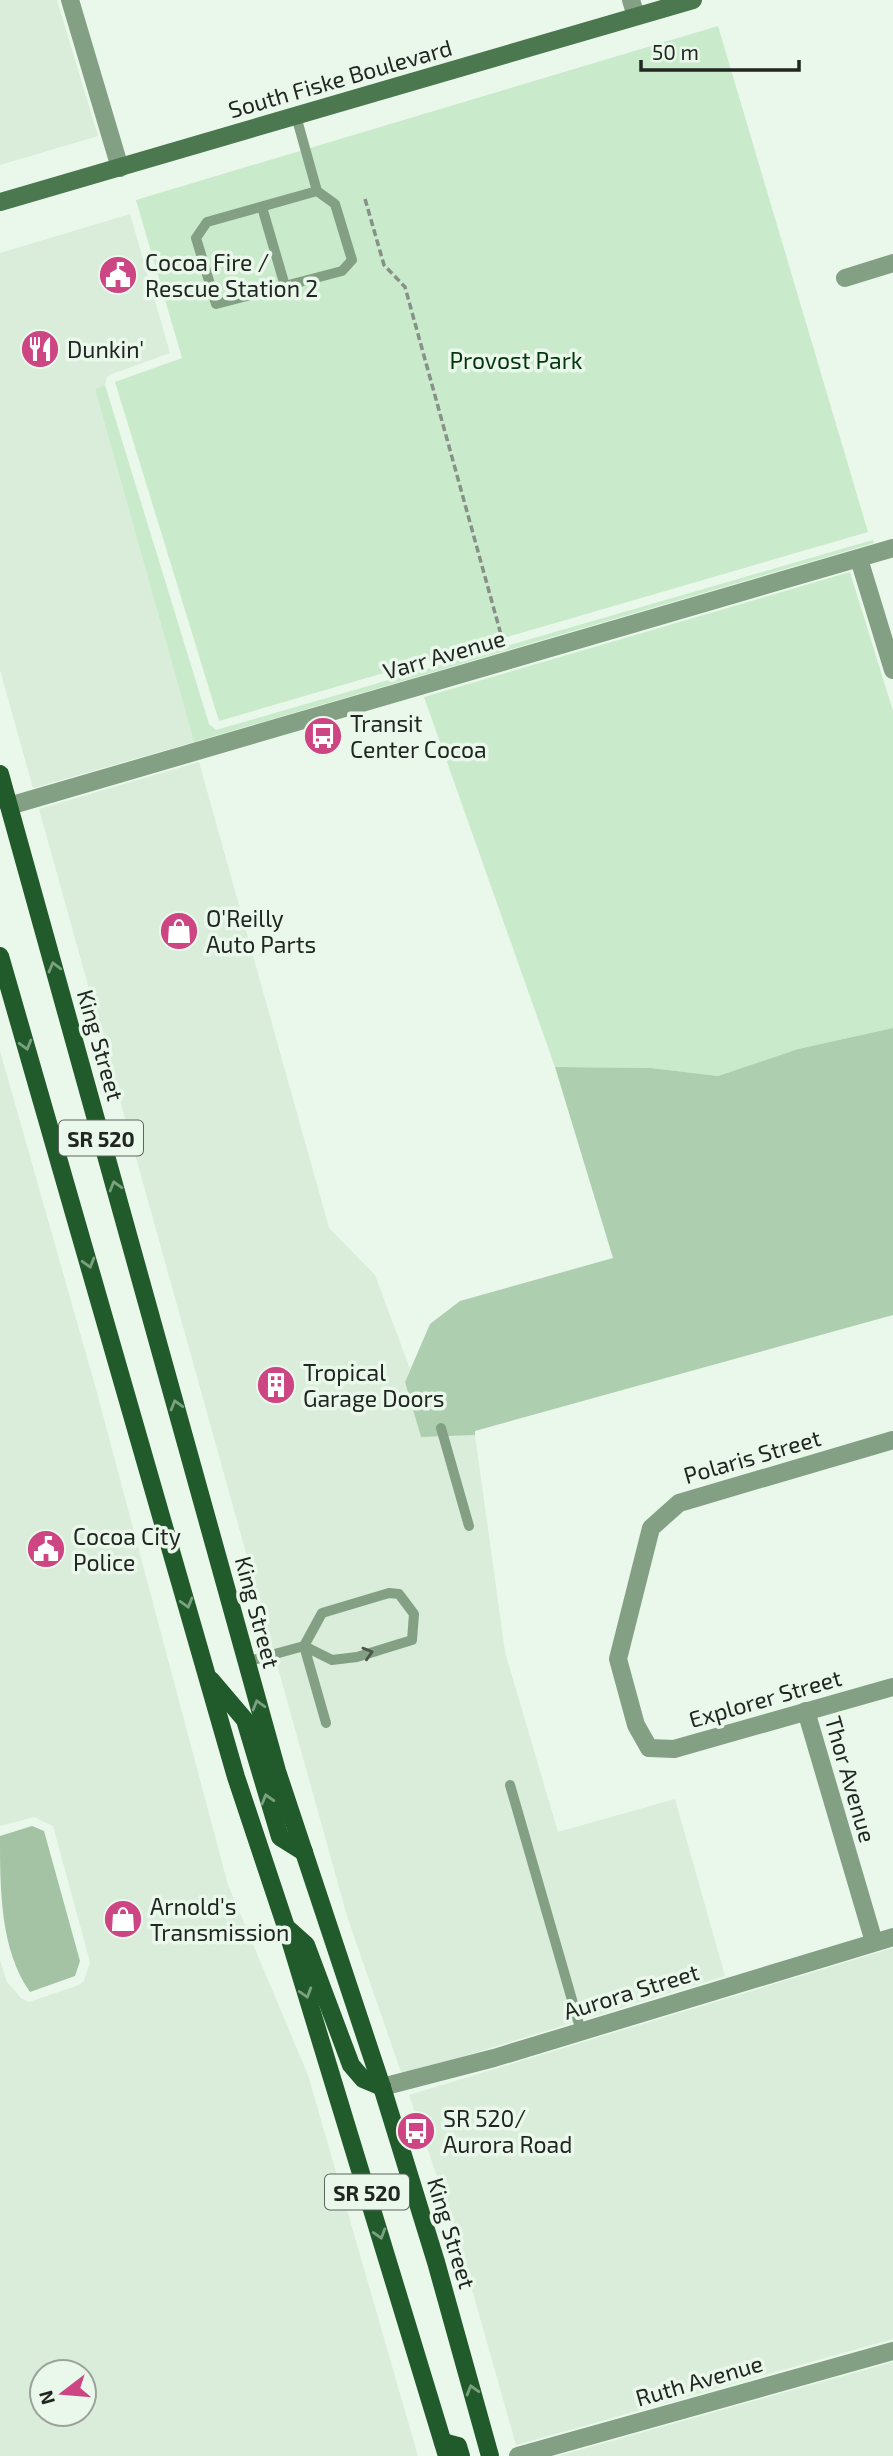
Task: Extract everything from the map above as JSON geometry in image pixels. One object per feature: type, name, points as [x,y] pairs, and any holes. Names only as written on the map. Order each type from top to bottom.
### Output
[{"type":"main road","name":"South Fiske Boulevard","points":[[0,202],[296,116],[634,8],[693,0]]},
{"type":"main road","name":"King Street","points":[[0,774],[246,1662],[436,2262],[490,2456]]},
{"type":"main road","name":"SR 520","points":[[0,956],[236,1777],[286,1927],[445,2449]]},
{"type":"main road","points":[[209,1677],[245,1720],[280,1837],[304,1852]]},
{"type":"main road","points":[[286,1927],[306,1945],[351,2065],[363,2079],[382,2087]]},
{"type":"main road","points":[[445,2449],[458,2446],[461,2456]]},
{"type":"street","points":[[70,0],[120,168]]},
{"type":"street","points":[[845,278],[893,263]]},
{"type":"street","name":"Varr Avenue","points":[[9,806],[893,548]]},
{"type":"street","points":[[859,559],[893,670]]},
{"type":"street","name":"Polaris Street","points":[[649,1748],[636,1725],[618,1659],[651,1528],[679,1503],[893,1440]]},
{"type":"street","name":"Explorer Street","points":[[649,1748],[674,1749],[893,1687]]},
{"type":"street","name":"Thor Avenue","points":[[806,1711],[874,1942]]},
{"type":"street","name":"Aurora Street","points":[[382,2087],[581,2031],[893,1937]]},
{"type":"street","name":"Ruth Avenue","points":[[518,2456],[893,2351]]},
{"type":"lane","points":[[296,116],[317,191],[335,204],[352,260],[342,271],[216,304],[196,238],[206,222],[317,191]]},
{"type":"lane","points":[[262,207],[285,286]]},
{"type":"lane","points":[[441,1428],[469,1525]]},
{"type":"lane","points":[[246,1662],[304,1646],[332,1660],[357,1657],[412,1640],[414,1614],[398,1594],[388,1593],[322,1613],[304,1646],[326,1723]]},
{"type":"lane","points":[[510,1785],[581,2031]]},
{"type":"path","points":[[365,199],[384,265],[405,287],[503,644]]},
{"type":"shaded area","points":[[0,0],[57,0],[98,136],[0,165]]},
{"type":"shaded area","points":[[130,214],[170,353],[112,374],[107,377],[105,385],[95,389],[194,742],[33,788],[0,670],[0,253]]},
{"type":"shaded area","points":[[199,762],[329,1228],[375,1275],[410,1369],[405,1382],[421,1436],[475,1435],[505,1652],[558,1832],[675,1799],[725,1976],[402,2075],[347,1916],[39,809]]},
{"type":"shaded area","points":[[893,1028],[893,1315],[475,1431],[475,1435],[421,1437],[405,1382],[430,1324],[460,1301],[613,1258],[555,1067],[651,1068],[718,1076],[798,1049]]},
{"type":"shaded area","points":[[0,1051],[96,1389],[228,1885],[308,2075],[418,2456],[0,2456],[0,1960],[7,1982],[21,1998],[29,2002],[79,1985],[84,1981],[90,1962],[53,1826],[34,1817],[0,1826]]},
{"type":"shaded area","points":[[32,1826],[44,1831],[80,1961],[75,1976],[30,1992],[20,1975],[7,1938],[0,1877],[0,1836]]},
{"type":"shaded area","points":[[893,1948],[893,2339],[516,2445],[454,2226],[409,2095]]},
{"type":"shaded area","points":[[893,2362],[893,2456],[558,2456]]},
{"type":"green space","name":"Provost Park","points":[[718,26],[868,532],[219,721],[115,382],[182,358],[136,200]]},
{"type":"green space","points":[[105,385],[209,724],[216,730],[873,540],[874,543],[194,742],[95,389]]},
{"type":"green space","points":[[850,572],[893,711],[893,1028],[798,1049],[718,1076],[651,1068],[555,1067],[424,697]]},
{"type":"place","name":"Cocoa Fire / Rescue Station 2","points":[[118,275]]},
{"type":"place","name":"Dunkin'","points":[[40,349]]},
{"type":"place","name":"Transit Center Cocoa","points":[[323,736]]},
{"type":"place","name":"O'Reilly Auto Parts","points":[[179,931]]},
{"type":"place","name":"Tropical Garage Doors","points":[[276,1385]]},
{"type":"place","name":"Cocoa City Police","points":[[46,1549]]},
{"type":"place","name":"Arnold's Transmission","points":[[123,1919]]},
{"type":"place","name":"SR 520/ Aurora Road","points":[[416,2131]]}]
